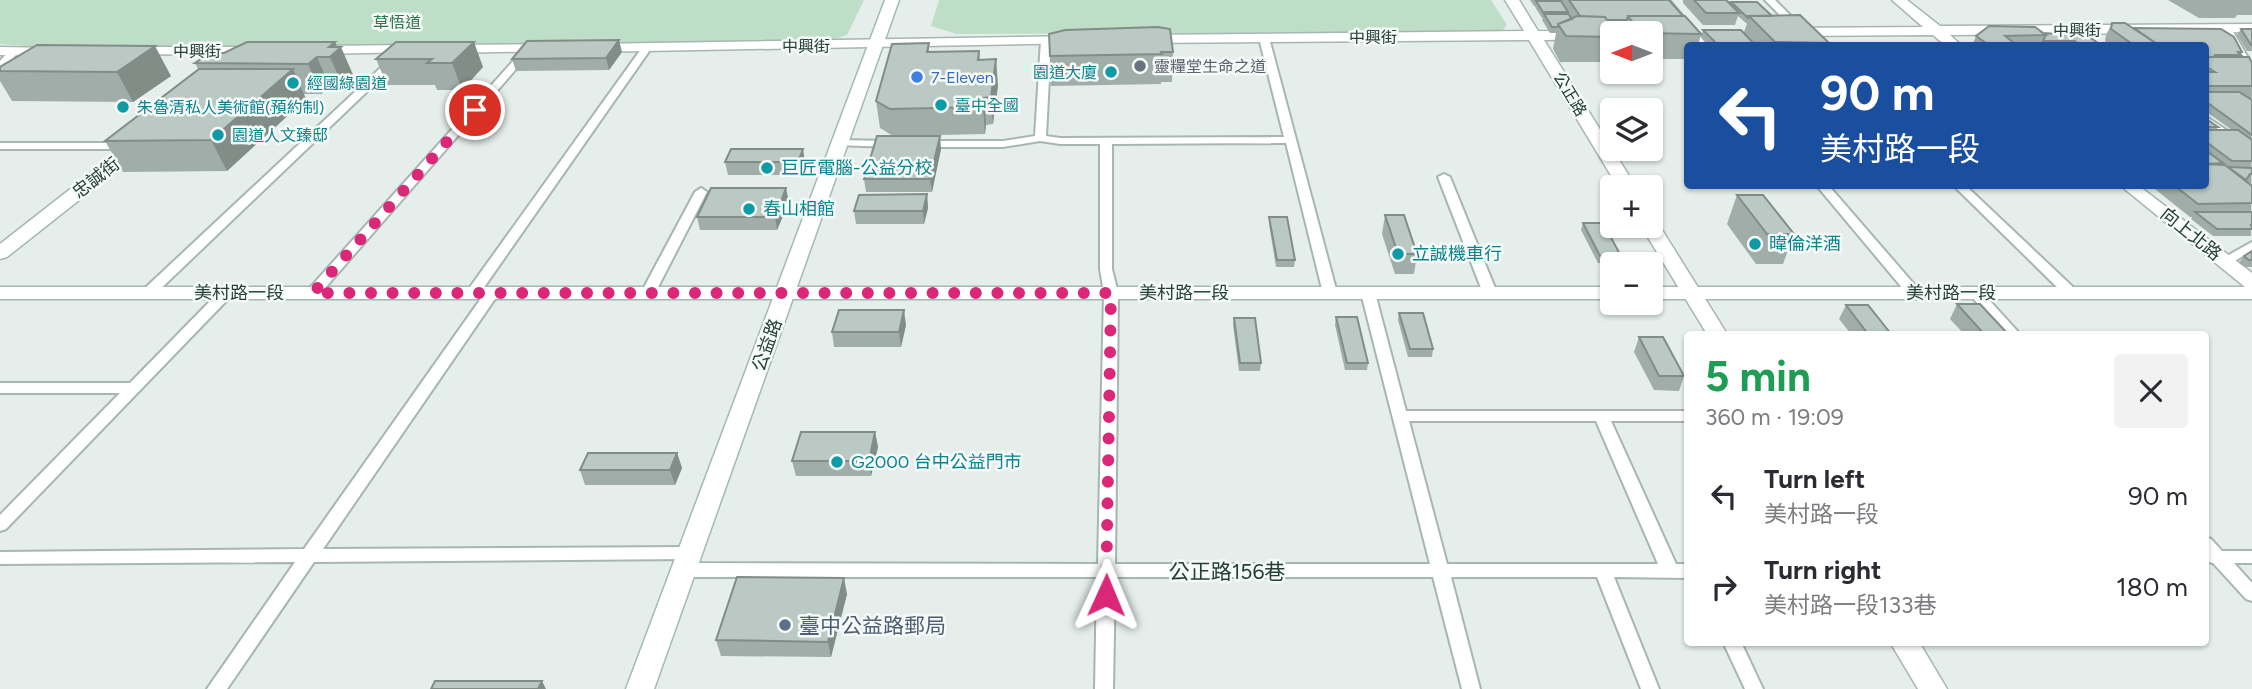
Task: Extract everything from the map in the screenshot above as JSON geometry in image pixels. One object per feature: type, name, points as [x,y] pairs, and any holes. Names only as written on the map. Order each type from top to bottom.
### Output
[{"type":"street","name":"公益路","points":[[640,689],[892,0]]},
{"type":"street","name":"公正路","points":[[1512,0],[1620,175]]},
{"type":"street","points":[[1899,0],[1950,42]]},
{"type":"street","name":"中興街","points":[[1774,32],[1936,30],[2082,34],[2252,28]]},
{"type":"street","points":[[1671,34],[1701,37]]},
{"type":"street","name":"中興街","points":[[1128,40],[1600,35]]},
{"type":"street","name":"中興街","points":[[299,50],[848,46],[876,43],[1087,40]]},
{"type":"street","name":"中興街","points":[[114,51],[266,50],[239,66]]},
{"type":"street","points":[[7,51],[68,52]]},
{"type":"street","name":"忠誠街","points":[[0,253],[158,130]]},
{"type":"street","name":"向上北路","points":[[2133,189],[2252,284]]},
{"type":"street","points":[[1658,238],[1715,331]]},
{"type":"street","name":"美村路一段","points":[[0,293],[1600,293]]},
{"type":"street","name":"美村路一段","points":[[1663,293],[2252,293]]},
{"type":"street","points":[[1906,646],[1933,689]]},
{"type":"lane","points":[[1664,0],[1701,37]]},
{"type":"lane","points":[[1770,0],[1812,42]]},
{"type":"lane","points":[[2226,28],[2252,74]]},
{"type":"lane","points":[[1264,38],[1329,293]]},
{"type":"lane","points":[[1040,138],[1046,40]]},
{"type":"lane","points":[[216,689],[309,556],[647,47]]},
{"type":"lane","points":[[313,293],[529,48]]},
{"type":"lane","points":[[148,293],[405,49]]},
{"type":"lane","points":[[0,67],[7,51]]},
{"type":"lane","points":[[40,65],[68,52]]},
{"type":"lane","points":[[2209,122],[2252,152]]},
{"type":"lane","points":[[840,143],[1003,144],[1040,138],[1060,141],[1291,140]]},
{"type":"lane","points":[[1104,689],[1111,293],[1106,269],[1106,141]]},
{"type":"lane","points":[[0,146],[138,146]]},
{"type":"lane","points":[[1444,177],[1490,293]]},
{"type":"lane","points":[[1826,189],[1914,293]]},
{"type":"lane","points":[[1963,189],[2071,293]]},
{"type":"lane","points":[[648,293],[701,192]]},
{"type":"lane","points":[[2224,261],[2252,246]]},
{"type":"lane","points":[[0,525],[226,293]]},
{"type":"lane","points":[[1368,293],[1471,689]]},
{"type":"lane","points":[[1975,293],[2010,331]]},
{"type":"lane","points":[[0,388],[134,388]]},
{"type":"lane","points":[[1400,416],[1684,416]]},
{"type":"lane","points":[[1601,416],[1679,571]]},
{"type":"lane","name":"公正路156巷","points":[[0,558],[309,556],[1106,571],[1679,571]]},
{"type":"lane","points":[[2212,557],[2252,557]]},
{"type":"lane","points":[[2212,557],[2252,594]]},
{"type":"lane","points":[[1603,571],[1650,689]]},
{"type":"lane","points":[[1734,646],[1755,689]]},
{"type":"green space","name":"草悟道","points":[[0,0],[864,0],[847,35],[822,43],[38,47],[0,44]]},
{"type":"green space","points":[[939,0],[1491,0],[1507,25],[1501,32],[957,34],[931,26]]},
{"type":"building","points":[[1569,0],[1669,0],[1683,16],[1628,16],[1627,20],[1607,20],[1605,17],[1580,16]]},
{"type":"building","points":[[1694,0],[1726,0],[1739,13],[1706,13]]},
{"type":"building","points":[[1536,1],[1561,1],[1568,12],[1543,12]]},
{"type":"building","points":[[1731,2],[1757,2],[1772,16],[1748,18]]},
{"type":"building","points":[[1544,14],[1568,14],[1572,19],[1558,24],[1558,27],[1552,27]]},
{"type":"building","points":[[1800,15],[1828,42],[1775,42],[1749,16]]},
{"type":"building","points":[[1577,16],[1605,17],[1608,21],[1600,21],[1600,37],[1566,36],[1558,24]]},
{"type":"building","points":[[1628,16],[1685,16],[1701,34],[1663,33],[1663,21],[1632,21]]},
{"type":"building","points":[[2112,23],[2125,23],[2154,42],[2129,42],[2111,29]]},
{"type":"building","points":[[1989,26],[2035,27],[2046,35],[2005,36],[2013,42],[1984,42],[1976,36]]},
{"type":"building","points":[[1158,27],[1170,29],[1173,52],[1050,56],[1049,34],[1065,30]]},
{"type":"building","points":[[2134,28],[2221,29],[2234,37],[2242,52],[2238,52],[2241,55],[2209,57],[2209,42],[2154,42]]},
{"type":"building","points":[[2241,29],[2252,29],[2252,45],[2251,45]]},
{"type":"building","points":[[1703,30],[1741,30],[1752,42],[1715,42]]},
{"type":"building","points":[[2043,33],[2088,36],[2096,42],[2043,41],[2046,35]]},
{"type":"building","points":[[619,40],[606,58],[512,59],[527,41]]},
{"type":"building","points":[[247,42],[335,42],[329,47],[341,47],[330,57],[317,57],[308,64],[195,63],[210,53],[224,53]]},
{"type":"building","points":[[396,42],[474,42],[452,63],[427,63],[432,59],[376,59]]},
{"type":"building","points":[[929,43],[927,52],[979,51],[978,60],[996,59],[991,97],[984,98],[983,107],[890,109],[876,101],[892,44]]},
{"type":"building","points":[[37,45],[155,46],[117,72],[0,71],[0,67]]},
{"type":"building","points":[[2209,57],[2249,57],[2252,63],[2252,86],[2209,86],[2209,72],[2215,72],[2209,68]]},
{"type":"building","points":[[199,69],[293,69],[211,140],[105,141]]},
{"type":"building","points":[[2209,92],[2239,92],[2252,100],[2252,135],[2209,104]]},
{"type":"building","points":[[2209,130],[2238,130],[2252,140],[2252,161],[2232,161],[2209,144]]},
{"type":"building","points":[[877,136],[940,136],[930,179],[864,179]]},
{"type":"building","points":[[731,149],[803,149],[798,162],[725,162]]},
{"type":"building","points":[[2209,153],[2223,163],[2209,164]]},
{"type":"building","points":[[2209,164],[2225,165],[2252,186],[2252,203],[2198,204],[2179,189],[2209,189]]},
{"type":"building","points":[[2228,167],[2252,168],[2252,174],[2246,180]]},
{"type":"building","points":[[711,188],[786,188],[775,217],[697,217]]},
{"type":"building","points":[[927,194],[923,211],[854,211],[859,195]]},
{"type":"building","points":[[1737,195],[1763,195],[1794,234],[1767,234]]},
{"type":"building","points":[[2195,212],[2252,212],[2252,229],[2217,229]]},
{"type":"building","points":[[1385,215],[1404,215],[1417,254],[1398,254]]},
{"type":"building","points":[[1269,217],[1287,217],[1295,260],[1277,260]]},
{"type":"building","points":[[1583,223],[1600,223],[1600,238],[1611,238],[1619,252],[1600,252],[1600,256]]},
{"type":"building","points":[[2252,251],[2252,260],[2249,260],[2244,256]]},
{"type":"building","points":[[1957,304],[1980,304],[2005,331],[1981,331]]},
{"type":"building","points":[[1846,305],[1868,305],[1889,331],[1866,331]]},
{"type":"building","points":[[839,310],[904,310],[899,332],[832,332]]},
{"type":"building","points":[[1399,313],[1423,313],[1433,349],[1410,349]]},
{"type":"building","points":[[1336,317],[1357,317],[1368,363],[1347,363]]},
{"type":"building","points":[[1234,318],[1255,318],[1261,363],[1240,363]]},
{"type":"building","points":[[1639,337],[1663,337],[1684,376],[1659,376]]},
{"type":"building","points":[[801,432],[875,432],[869,461],[792,461]]},
{"type":"building","points":[[588,453],[677,453],[670,470],[580,470]]},
{"type":"building","name":"臺中公益路郵局","points":[[737,577],[844,578],[828,642],[716,640]]},
{"type":"building","points":[[435,681],[542,681],[538,689],[431,689]]},
{"type":"place","name":"靈糧堂生命之道","points":[[1140,66]]},
{"type":"place","name":"園道大廈","points":[[1111,72]]},
{"type":"place","name":"7-Eleven","points":[[917,77]]},
{"type":"place","name":"經國綠園道","points":[[293,83]]},
{"type":"place","name":"臺中全國","points":[[941,105]]},
{"type":"place","name":"朱魯清私人美術館(預約制)","points":[[123,107]]},
{"type":"place","name":"園道人文臻邸","points":[[218,135]]},
{"type":"place","name":"巨匠電腦-公益分校","points":[[767,168]]},
{"type":"place","name":"春山相館","points":[[749,209]]},
{"type":"place","name":"暐倫洋酒","points":[[1755,244]]},
{"type":"place","name":"立誠機車行","points":[[1398,254]]},
{"type":"place","name":"G2000 台中公益門市","points":[[837,462]]},
{"type":"place","name":"臺中公益路郵局","points":[[785,625]]},
{"type":"route","points":[[475,110],[313,293],[1111,293],[1106,595]]}]
